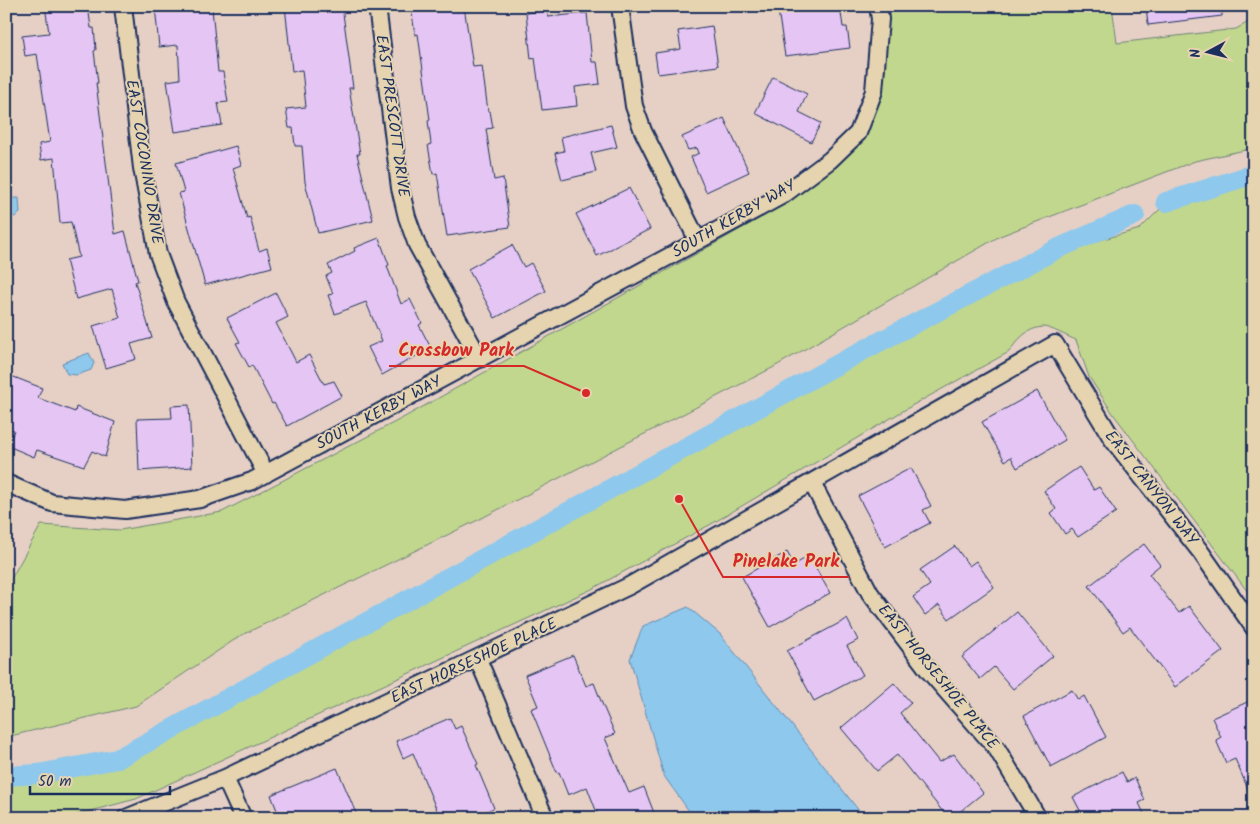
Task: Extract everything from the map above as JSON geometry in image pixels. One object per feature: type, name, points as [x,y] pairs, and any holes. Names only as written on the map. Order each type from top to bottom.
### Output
[{"type":"street","name":"EAST COCONINO DRIVE","points":[[123,6],[142,168],[158,254],[176,302],[266,474]]},
{"type":"street","name":"EAST PRESCOTT DRIVE","points":[[377,6],[400,188],[407,217],[417,244],[480,359]]},
{"type":"street","points":[[620,6],[634,106],[640,123],[698,241]]},
{"type":"street","name":"SOUTH KERBY WAY","points":[[6,483],[52,504],[125,510],[200,499],[252,481],[783,195],[830,160],[858,133],[874,91],[880,19],[878,6]]},
{"type":"street","name":"EAST HORSESHOE PLACE","points":[[126,818],[225,778],[629,586],[1055,344]]},
{"type":"street","name":"EAST CANYON WAY","points":[[1055,344],[1112,440],[1200,551],[1254,628]]},
{"type":"street","name":"EAST HORSESHOE PLACE","points":[[812,483],[870,593],[929,671],[997,749],[1038,818]]},
{"type":"street","points":[[478,659],[545,818]]},
{"type":"street","points":[[225,778],[243,818]]},
{"type":"green space","points":[[884,6],[1112,6],[1117,43],[1236,29],[1254,19],[1254,148],[1195,161],[1000,236],[774,367],[478,520],[240,636],[136,706],[6,737],[6,588],[41,525],[120,530],[222,512],[401,419],[764,216],[865,139],[886,35]]},
{"type":"green space","points":[[1254,178],[1254,600],[1114,415],[1089,377],[1076,340],[1050,329],[1037,328],[1023,335],[1009,352],[913,405],[713,523],[592,589],[136,799],[64,818],[6,818],[6,779],[73,772],[112,762],[136,752],[993,286],[1067,249],[1140,229],[1159,210]]},
{"type":"water","points":[[6,198],[19,198],[20,213],[15,217],[6,212]]},
{"type":"water","points":[[89,353],[94,363],[91,370],[77,375],[67,374],[62,363]]},
{"type":"water","points":[[688,607],[720,634],[860,812],[862,818],[694,818],[664,776],[630,659],[643,626]]},
{"type":"building","points":[[45,6],[88,6],[91,28],[94,28],[96,50],[94,51],[98,83],[96,83],[115,234],[125,231],[138,281],[135,282],[152,338],[131,344],[136,359],[106,368],[93,326],[120,318],[112,289],[76,299],[66,260],[79,257],[71,222],[60,223],[54,158],[41,160],[39,144],[50,142],[37,54],[25,56],[22,36],[49,33]]},
{"type":"building","points":[[155,6],[177,6],[177,11],[212,8],[218,72],[223,72],[228,102],[218,103],[222,125],[175,132],[167,81],[180,79],[178,45],[159,47]]},
{"type":"building","points":[[285,6],[342,6],[353,88],[349,88],[360,154],[357,154],[373,220],[318,233],[305,182],[302,146],[295,146],[293,128],[289,128],[286,109],[306,107],[302,70],[292,71]]},
{"type":"building","points":[[411,6],[464,6],[473,67],[482,66],[488,111],[490,111],[493,128],[486,129],[494,180],[503,178],[510,227],[447,236],[437,173],[433,174],[428,145],[431,144],[428,121],[430,120],[418,34],[415,35]]},
{"type":"building","points":[[804,6],[840,6],[843,27],[847,27],[850,48],[785,56],[778,10]]},
{"type":"building","points":[[1146,6],[1222,6],[1222,16],[1148,25]]},
{"type":"building","points":[[547,11],[548,17],[587,13],[592,62],[597,62],[600,84],[575,87],[577,106],[542,110],[535,58],[531,59],[526,13]]},
{"type":"building","points":[[712,26],[718,66],[658,74],[655,53],[681,49],[678,31]]},
{"type":"building","points":[[773,77],[807,94],[799,112],[821,123],[811,142],[755,113]]},
{"type":"building","points":[[724,118],[749,172],[706,192],[691,157],[699,153],[697,148],[688,150],[682,137]]},
{"type":"building","points":[[611,125],[617,147],[591,153],[596,172],[562,180],[555,153],[564,151],[561,137]]},
{"type":"building","points":[[236,146],[241,165],[233,168],[247,218],[250,217],[259,251],[267,248],[272,267],[205,285],[179,193],[184,192],[176,163]]},
{"type":"building","points":[[629,188],[650,229],[597,256],[576,214]]},
{"type":"building","points":[[379,238],[401,304],[410,299],[422,323],[419,325],[431,348],[382,375],[368,347],[382,341],[366,302],[335,314],[328,295],[333,294],[326,276],[332,273],[328,265],[355,251],[354,248]]},
{"type":"building","points":[[512,245],[524,267],[531,263],[546,291],[495,318],[468,269]]},
{"type":"building","points":[[276,293],[288,317],[276,323],[296,362],[309,355],[324,384],[334,381],[342,396],[287,426],[274,403],[272,404],[252,365],[249,367],[236,343],[240,342],[227,318]]},
{"type":"building","points":[[6,374],[42,388],[38,398],[75,412],[76,407],[115,422],[105,457],[92,451],[84,466],[37,450],[34,457],[8,446],[14,430],[6,427]]},
{"type":"building","points":[[1037,391],[1065,440],[1017,468],[1011,457],[1005,461],[982,422]]},
{"type":"building","points":[[189,405],[192,467],[139,471],[137,419],[172,418],[171,406]]},
{"type":"building","points":[[1079,467],[1094,490],[1099,487],[1116,512],[1078,537],[1072,529],[1065,534],[1051,513],[1056,509],[1044,491]]},
{"type":"building","points":[[911,468],[931,506],[923,510],[930,523],[885,547],[858,496]]},
{"type":"building","points":[[1144,544],[1160,565],[1149,574],[1179,613],[1189,606],[1223,651],[1175,687],[1130,627],[1123,632],[1089,586]]},
{"type":"building","points":[[955,546],[969,566],[976,561],[994,587],[949,619],[939,605],[925,615],[913,597],[930,585],[920,570]]},
{"type":"building","points":[[787,552],[794,565],[809,556],[830,593],[770,627],[742,577]]},
{"type":"building","points":[[1017,612],[1053,656],[1013,689],[994,667],[980,679],[962,657]]},
{"type":"building","points":[[847,619],[858,640],[847,646],[863,675],[814,701],[787,651]]},
{"type":"building","points":[[573,655],[586,686],[594,683],[615,734],[605,738],[629,793],[644,787],[656,818],[599,818],[587,787],[568,795],[531,709],[538,706],[525,675]]},
{"type":"building","points":[[894,683],[911,703],[900,713],[939,762],[954,754],[983,793],[952,818],[948,818],[897,755],[877,771],[841,728]]},
{"type":"building","points":[[1072,690],[1078,700],[1084,696],[1106,737],[1051,767],[1024,716]]},
{"type":"building","points":[[1254,699],[1254,803],[1235,759],[1226,763],[1216,740],[1221,737],[1212,718]]},
{"type":"building","points":[[450,718],[455,729],[461,726],[478,764],[476,765],[494,808],[486,811],[489,818],[440,818],[413,753],[403,758],[396,741]]},
{"type":"building","points":[[337,768],[358,818],[280,818],[271,795]]},
{"type":"building","points":[[1122,772],[1127,782],[1135,778],[1145,800],[1139,803],[1146,818],[1084,818],[1073,797]]},
{"type":"waterway","points":[[1166,202],[1254,174]]},
{"type":"waterway","points":[[6,776],[38,774],[117,759],[862,351],[1059,248],[1135,215]]},
{"type":"place","name":"Crossbow Park","points":[[586,393]]},
{"type":"place","name":"Pinelake Park","points":[[679,499]]}]
